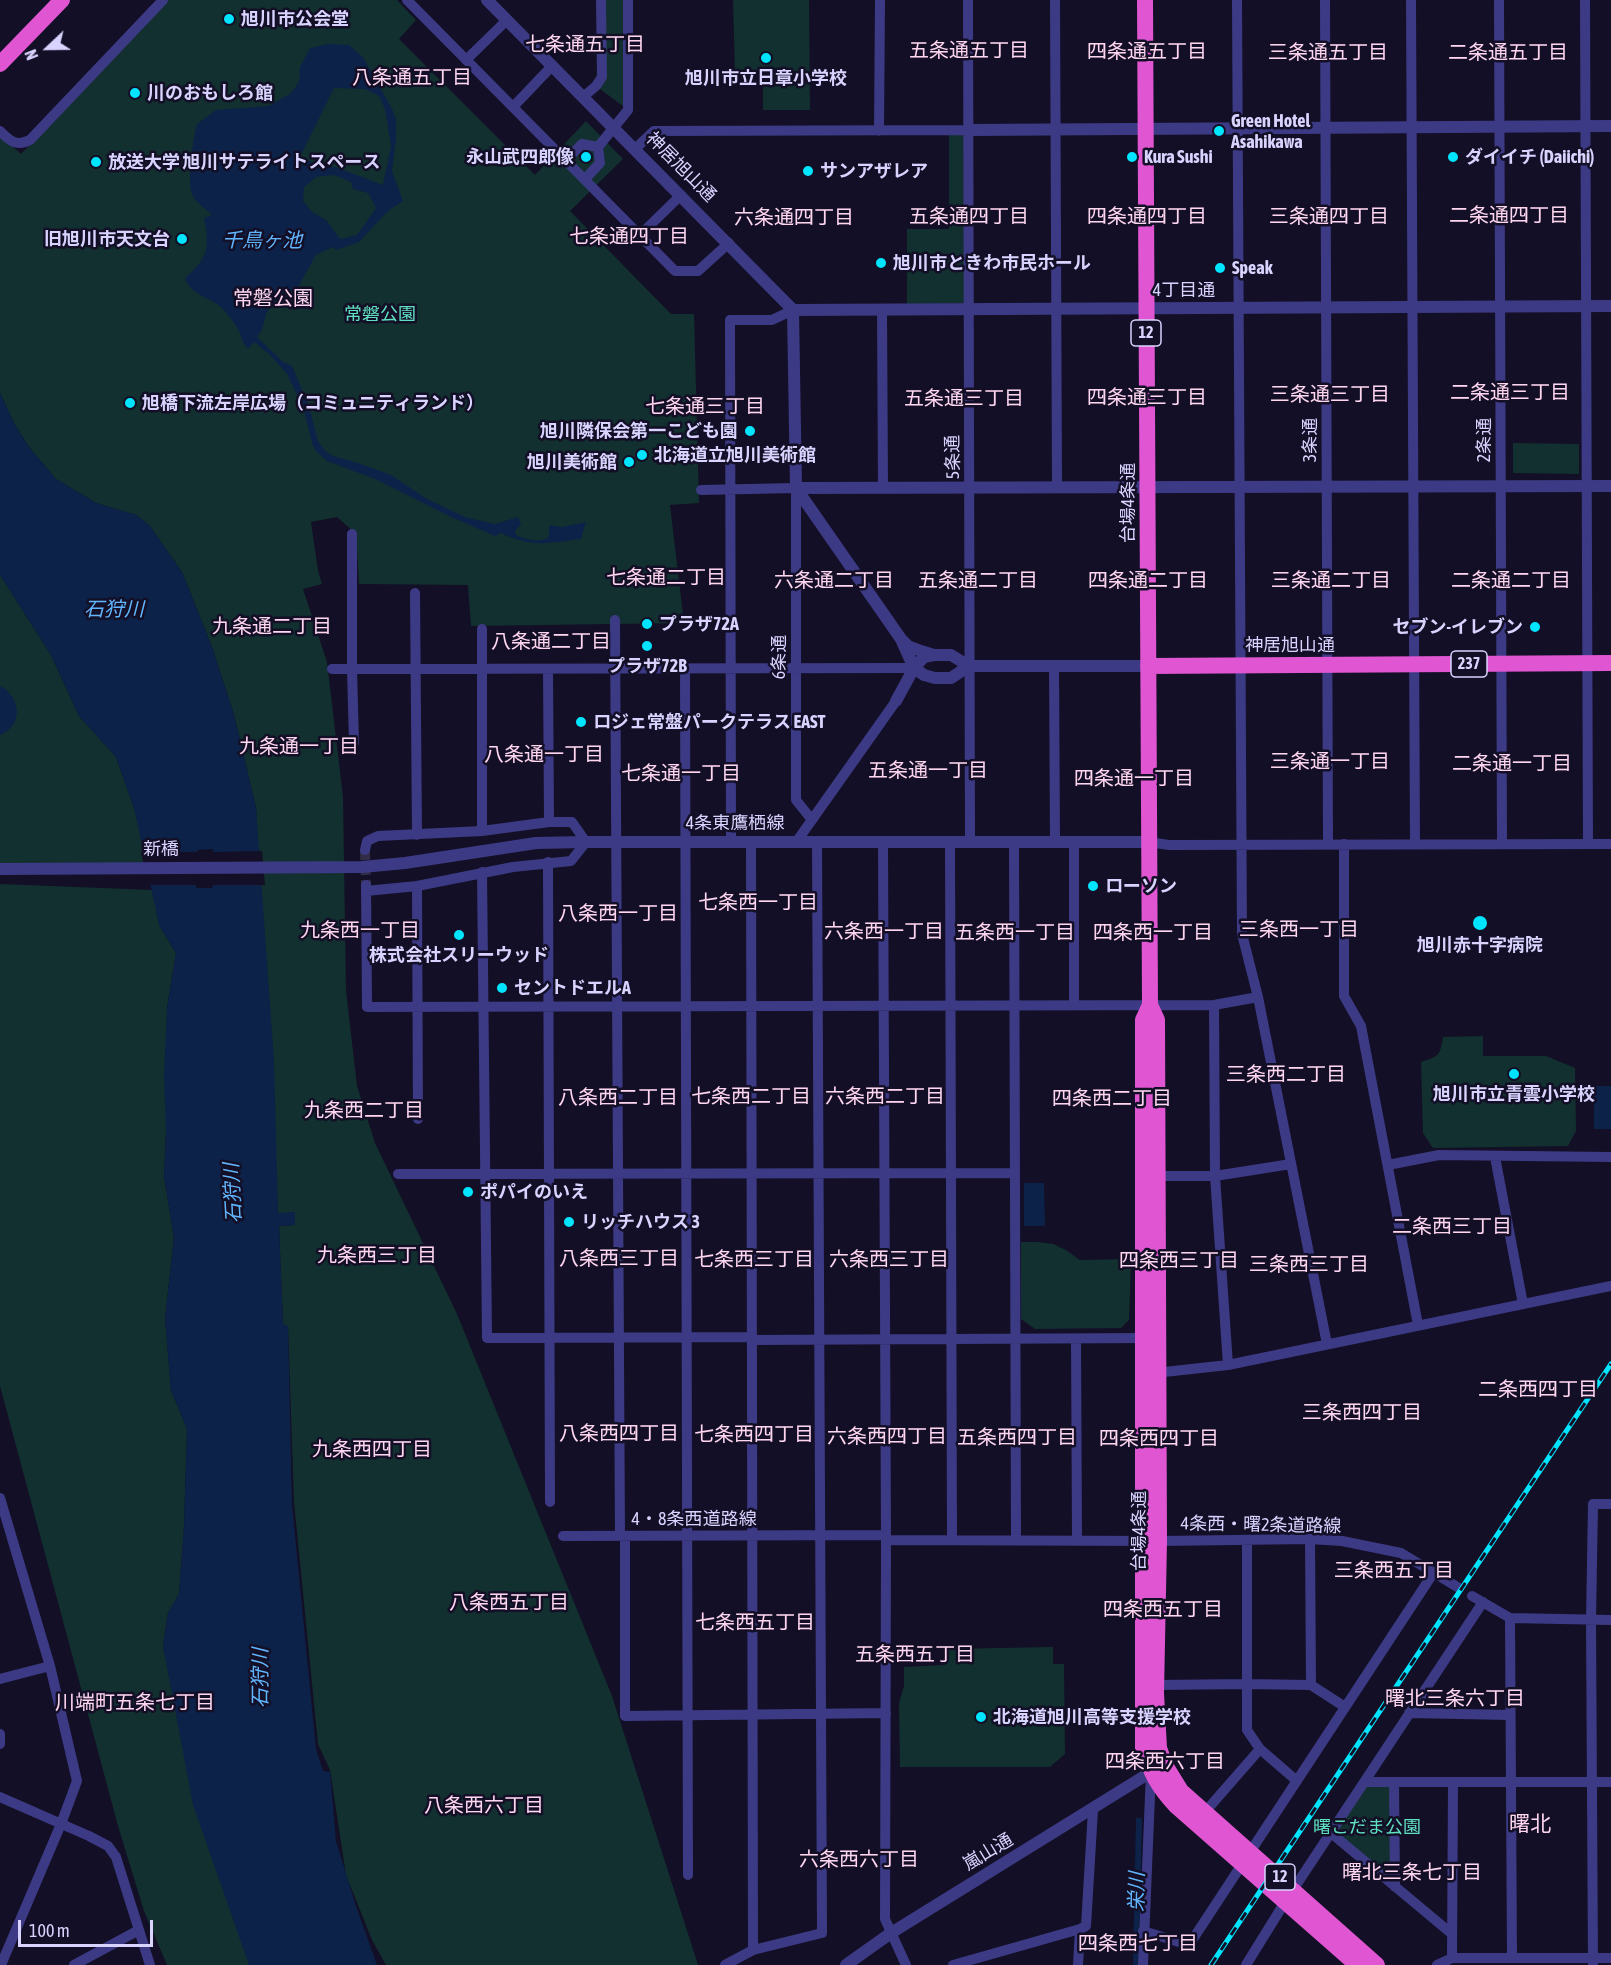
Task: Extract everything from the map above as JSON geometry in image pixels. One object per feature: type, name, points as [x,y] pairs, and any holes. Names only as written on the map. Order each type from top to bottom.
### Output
[{"type":"highway","points":[[0,64],[62,0]]},
{"type":"highway","name":"台場4条通","points":[[1145,0],[1150,1005],[1157,1020],[1150,1176],[1151,1540],[1159,1748],[1164,1765],[1181,1791],[1205,1812],[1246,1857]]},
{"type":"highway","name":"神居旭山通","points":[[1148,666],[1611,663]]},
{"type":"highway","name":"台場4条通","points":[[1151,1540],[1143,1749],[1151,1772],[1161,1790],[1176,1806],[1246,1857],[1377,1965]]},
{"type":"highway","name":"12","points":[[1151,1772],[1156,1689]]},
{"type":"highway","points":[[1151,1772],[1181,1791]]},
{"type":"highway","name":"台場4条通","points":[[1290,1895],[1358,1965]]},
{"type":"street","points":[[0,131],[15,144],[30,140],[162,0]]},
{"type":"street","points":[[407,0],[675,271],[698,271],[729,243]]},
{"type":"street","name":"神居旭山通","points":[[487,0],[794,310]]},
{"type":"street","points":[[584,97],[602,77],[601,0]]},
{"type":"street","points":[[585,180],[600,163],[598,147],[628,110],[628,0]]},
{"type":"street","points":[[879,131],[880,0]]},
{"type":"street","name":"5条通","points":[[968,0],[970,841]]},
{"type":"street","points":[[1055,0],[1057,487]]},
{"type":"street","points":[[1238,0],[1242,934],[1258,997],[1327,1344]]},
{"type":"street","name":"3条通","points":[[1325,0],[1328,844]]},
{"type":"street","points":[[1411,0],[1415,844]]},
{"type":"street","name":"2条通","points":[[1499,0],[1502,844]]},
{"type":"street","points":[[1585,0],[1588,844]]},
{"type":"street","points":[[466,60],[507,20]]},
{"type":"street","points":[[513,107],[552,66]]},
{"type":"street","points":[[635,149],[654,131],[1611,126]]},
{"type":"street","points":[[566,160],[582,144],[598,147]]},
{"type":"street","points":[[640,235],[681,195]]},
{"type":"street","name":"4丁目通","points":[[794,310],[1611,306]]},
{"type":"street","points":[[882,309],[883,488]]},
{"type":"street","points":[[731,841],[730,320],[772,320],[794,310],[796,488]]},
{"type":"street","points":[[701,490],[970,487],[1611,486]]},
{"type":"street","name":"神居旭山通","points":[[796,488],[908,646],[934,655],[951,655],[969,666],[1148,666]]},
{"type":"street","name":"6条通","points":[[796,488],[796,800],[812,820]]},
{"type":"street","points":[[352,534],[351,669],[354,743]]},
{"type":"street","points":[[415,593],[417,835]]},
{"type":"street","name":"4・8条西道路線","points":[[615,620],[622,1536],[1151,1540]]},
{"type":"street","points":[[482,629],[482,831]]},
{"type":"street","name":"神居旭山通","points":[[901,639],[914,668]]},
{"type":"street","points":[[797,841],[896,700],[914,668],[924,657],[934,655]]},
{"type":"street","name":"神居旭山通","points":[[896,700],[908,689],[935,678],[951,678],[969,666]]},
{"type":"street","points":[[1054,666],[1055,842]]},
{"type":"street","points":[[685,668],[688,1875]]},
{"type":"street","points":[[332,669],[914,668],[924,675],[935,678]]},
{"type":"street","points":[[548,669],[549,822]]},
{"type":"street","points":[[366,846],[378,836],[482,831],[549,822],[572,822],[586,842],[572,861],[548,862],[482,872],[417,886],[366,888],[367,1007],[1214,1005],[1258,997]]},
{"type":"street","points":[[751,841],[753,1950]]},
{"type":"street","points":[[725,1965],[753,1950],[822,1933],[817,841]]},
{"type":"street","points":[[883,841],[885,1919],[906,1965]]},
{"type":"street","points":[[951,841],[952,1540]]},
{"type":"street","points":[[1014,842],[1016,1540]]},
{"type":"street","points":[[1074,842],[1074,1005]]},
{"type":"street","points":[[1149,842],[1169,845],[1611,844]]},
{"type":"street","name":"4条東鷹栖線","points":[[323,867],[384,866],[536,843],[1149,842]]},
{"type":"street","points":[[1344,844],[1344,996],[1361,1026],[1418,1325]]},
{"type":"street","points":[[548,862],[550,1502]]},
{"type":"street","name":"新橋","points":[[0,869],[323,867]]},
{"type":"street","points":[[482,872],[487,1338],[819,1340],[1151,1338]]},
{"type":"street","points":[[417,886],[418,1119]]},
{"type":"street","points":[[1214,1005],[1215,1176],[1228,1365]]},
{"type":"street","points":[[1388,1165],[1439,1155],[1611,1157]]},
{"type":"street","points":[[1495,1157],[1523,1304]]},
{"type":"street","points":[[1150,1176],[1215,1176],[1291,1164]]},
{"type":"street","points":[[398,1174],[1016,1173]]},
{"type":"street","points":[[1151,1373],[1228,1365],[1611,1286]]},
{"type":"street","points":[[1076,1340],[1077,1540]]},
{"type":"street","points":[[0,1498],[50,1666],[77,1781],[62,1824],[1,1965]]},
{"type":"street","points":[[1593,1962],[1591,1620],[1593,1504],[1611,1504]]},
{"type":"street","points":[[563,1536],[622,1536],[625,1716],[886,1713]]},
{"type":"street","points":[[1310,1539],[1311,1685]]},
{"type":"street","name":"4条西・曙2条道路線","points":[[1151,1540],[1310,1539],[1342,1541],[1401,1553],[1459,1588]]},
{"type":"street","points":[[1247,1540],[1247,1730],[1260,1749],[1297,1781]]},
{"type":"street","points":[[1143,1931],[1189,1945],[1434,1572]]},
{"type":"street","points":[[1472,1596],[1510,1618],[1611,1620]]},
{"type":"street","points":[[1246,1965],[1483,1602]]},
{"type":"street","points":[[1510,1618],[1512,1958]]},
{"type":"street","points":[[0,1679],[50,1666]]},
{"type":"street","points":[[1156,1689],[1246,1684],[1311,1685],[1346,1707]]},
{"type":"street","points":[[1409,1713],[1510,1715]]},
{"type":"street","points":[[0,1734],[0,1744]]},
{"type":"street","points":[[1205,1812],[1260,1749]]},
{"type":"street","points":[[1143,1965],[1151,1772]]},
{"type":"street","name":"嵐山通","points":[[846,1965],[891,1933],[1151,1772]]},
{"type":"street","points":[[1365,1782],[1611,1782]]},
{"type":"street","points":[[1394,1782],[1395,1887]]},
{"type":"street","points":[[1452,1958],[1453,1783]]},
{"type":"street","points":[[0,1797],[108,1846],[116,1857],[150,1965]]},
{"type":"street","points":[[953,1965],[1086,1926],[1093,1810]]},
{"type":"street","points":[[1331,1833],[1452,1934]]},
{"type":"street","points":[[1078,1965],[1080,1929]]},
{"type":"street","points":[[74,1965],[139,1930]]},
{"type":"street","points":[[1437,1965],[1452,1958],[1593,1962],[1611,1958]]},
{"type":"green space","points":[[167,0],[397,0],[416,20],[399,39],[535,175],[586,121],[623,159],[570,211],[671,314],[694,314],[699,503],[670,505],[684,623],[471,626],[468,585],[359,584],[356,534],[337,517],[311,522],[322,584],[303,589],[327,662],[343,797],[346,991],[357,1086],[375,1143],[457,1314],[612,1696],[698,1965],[386,1965],[372,1940],[346,1875],[330,1770],[318,1744],[294,1502],[288,1327],[283,1325],[279,1226],[295,1225],[294,1212],[278,1214],[256,808],[234,715],[212,647],[182,572],[149,525],[136,515],[96,503],[56,479],[28,446],[0,393],[0,135],[21,154]]},
{"type":"green space","points":[[601,0],[628,0],[628,110],[596,86]]},
{"type":"green space","points":[[733,0],[809,0],[810,110],[763,110],[763,74],[735,73]]},
{"type":"green space","points":[[949,130],[968,130],[967,303],[907,304],[907,229],[949,229]]},
{"type":"green space","points":[[1513,443],[1579,444],[1579,474],[1513,473]]},
{"type":"green space","points":[[0,575],[51,655],[79,716],[116,757],[152,867],[0,868]]},
{"type":"green space","points":[[0,884],[153,890],[159,925],[176,953],[167,1008],[164,1176],[174,1238],[165,1318],[171,1390],[187,1429],[179,1594],[168,1613],[163,1646],[178,1719],[249,1965],[167,1965],[144,1911],[118,1826],[0,1386]]},
{"type":"green space","points":[[1483,1036],[1483,1056],[1546,1056],[1575,1068],[1576,1131],[1568,1146],[1433,1148],[1423,1133],[1421,1062],[1438,1054],[1443,1037]]},
{"type":"green space","points":[[1021,1242],[1053,1244],[1080,1260],[1131,1259],[1129,1320],[1121,1328],[1035,1329],[1021,1319]]},
{"type":"green space","points":[[1053,1647],[1053,1664],[1064,1664],[1065,1754],[1050,1767],[900,1767],[899,1703],[904,1686],[904,1667],[945,1665],[945,1649]]},
{"type":"green space","name":"曙こだま公園","points":[[1365,1782],[1394,1782],[1395,1887],[1331,1833]]},
{"type":"water","name":"千鳥ヶ池","points":[[328,44],[349,45],[363,57],[396,119],[392,171],[403,201],[388,211],[359,242],[336,250],[333,247],[316,255],[298,287],[275,301],[266,314],[262,330],[257,337],[283,362],[292,366],[309,406],[318,441],[325,451],[333,456],[391,475],[427,499],[465,517],[495,524],[518,517],[521,524],[515,531],[517,536],[537,541],[549,537],[549,525],[562,527],[586,522],[581,539],[531,543],[501,533],[495,536],[375,479],[327,461],[316,451],[312,443],[303,407],[287,374],[270,355],[254,342],[248,349],[237,327],[224,310],[196,292],[188,284],[185,278],[203,258],[207,245],[204,218],[212,215],[196,200],[191,188],[191,159],[197,124],[216,110],[269,106],[291,93],[299,82],[300,67],[310,48]],"holes":[[[334,88],[365,89],[379,96],[385,109],[391,146],[383,185],[338,168],[299,159]],[[334,175],[351,182],[353,189],[368,193],[376,208],[357,235],[340,239],[326,220],[312,212],[303,201],[304,187],[316,177]]]},
{"type":"water","name":"石狩川","points":[[0,393],[28,446],[56,479],[96,503],[136,515],[149,525],[182,572],[212,647],[234,715],[256,808],[274,1061],[278,1213],[295,1212],[295,1225],[279,1226],[283,1324],[288,1326],[292,1505],[316,1749],[323,1771],[330,1772],[336,1841],[377,1965],[249,1965],[193,1805],[163,1646],[168,1613],[179,1594],[187,1429],[171,1390],[165,1318],[174,1238],[164,1176],[166,1133],[164,1075],[167,1008],[176,953],[159,925],[134,808],[116,757],[79,716],[51,655],[0,575]]},
{"type":"water","points":[[0,686],[12,697],[17,711],[13,725],[0,735]]},
{"type":"water","points":[[1594,1086],[1611,1086],[1611,1129],[1594,1129]]},
{"type":"water","points":[[1024,1183],[1044,1183],[1045,1226],[1024,1226]]},
{"type":"water","name":"栄川","points":[[1136,1818],[1142,1818],[1139,1965],[1133,1965]]},
{"type":"pier","points":[[213,849],[213,852],[262,851],[265,885],[213,885],[212,888],[196,888],[196,885],[148,885],[141,852],[197,852]]},
{"type":"tunnel","points":[[365,850],[366,885]]},
{"type":"railway","points":[[1211,1965],[1611,1364]]},
{"type":"place","name":"旭川市公会堂","points":[[229,19]]},
{"type":"place","name":"旭川市立日章小学校","points":[[766,58]]},
{"type":"place","name":"川のおもしろ館","points":[[135,93]]},
{"type":"place","name":"Green Hotel Asahikawa","points":[[1219,131]]},
{"type":"place","name":"永山武四郎像","points":[[586,157]]},
{"type":"place","name":"Kura Sushi","points":[[1132,157]]},
{"type":"place","name":"ダイイチ (Daiichi)","points":[[1453,157]]},
{"type":"place","name":"放送大学 旭川サテライトスペース","points":[[96,162]]},
{"type":"place","name":"サンアザレア","points":[[808,171]]},
{"type":"place","name":"旧旭川市天文台","points":[[182,239]]},
{"type":"place","name":"旭川市ときわ市民ホール","points":[[881,263]]},
{"type":"place","name":"Speak","points":[[1220,268]]},
{"type":"place","name":"旭橋下流左岸広場（コミュニティランド）","points":[[130,403]]},
{"type":"place","name":"旭川隣保会第一こども園","points":[[750,431]]},
{"type":"place","name":"北海道立旭川美術館","points":[[642,455]]},
{"type":"place","name":"旭川美術館","points":[[629,462]]},
{"type":"place","name":"プラザ72A","points":[[647,624]]},
{"type":"place","name":"セブン-イレブン","points":[[1535,627]]},
{"type":"place","name":"プラザ72B","points":[[647,646]]},
{"type":"place","name":"ロジェ常盤パークテラス EAST","points":[[581,722]]},
{"type":"place","name":"ローソン","points":[[1093,886]]},
{"type":"place","name":"旭川赤十字病院","points":[[1480,923]]},
{"type":"place","name":"株式会社スリーウッド","points":[[459,935]]},
{"type":"place","name":"セントドエルA","points":[[502,988]]},
{"type":"place","name":"旭川市立青雲小学校","points":[[1514,1074]]},
{"type":"place","name":"ポパイのいえ","points":[[468,1192]]},
{"type":"place","name":"リッチハウス 3","points":[[569,1222]]},
{"type":"place","name":"北海道旭川高等支援学校","points":[[981,1717]]},
{"type":"district","name":"七条通五丁目","points":[[585,45]]},
{"type":"district","name":"五条通五丁目","points":[[969,51]]},
{"type":"district","name":"四条通五丁目","points":[[1147,52]]},
{"type":"district","name":"三条通五丁目","points":[[1328,53]]},
{"type":"district","name":"二条通五丁目","points":[[1508,53]]},
{"type":"district","name":"八条通五丁目","points":[[412,78]]},
{"type":"district","name":"二条通四丁目","points":[[1509,216]]},
{"type":"district","name":"五条通四丁目","points":[[969,217]]},
{"type":"district","name":"四条通四丁目","points":[[1147,217]]},
{"type":"district","name":"三条通四丁目","points":[[1329,217]]},
{"type":"district","name":"六条通四丁目","points":[[794,218]]},
{"type":"district","name":"七条通四丁目","points":[[629,237]]},
{"type":"district","name":"常磐公園","points":[[273,299]]},
{"type":"district","name":"二条通三丁目","points":[[1510,393]]},
{"type":"district","name":"三条通三丁目","points":[[1330,395]]},
{"type":"district","name":"四条通三丁目","points":[[1147,398]]},
{"type":"district","name":"五条通三丁目","points":[[964,399]]},
{"type":"district","name":"七条通三丁目","points":[[705,407]]},
{"type":"district","name":"七条通二丁目","points":[[666,578]]},
{"type":"district","name":"六条通二丁目","points":[[834,581]]},
{"type":"district","name":"五条通二丁目","points":[[978,581]]},
{"type":"district","name":"四条通二丁目","points":[[1148,581]]},
{"type":"district","name":"三条通二丁目","points":[[1331,581]]},
{"type":"district","name":"二条通二丁目","points":[[1511,581]]},
{"type":"district","name":"九条通二丁目","points":[[272,627]]},
{"type":"district","name":"八条通二丁目","points":[[551,642]]},
{"type":"district","name":"九条通一丁目","points":[[299,747]]},
{"type":"district","name":"八条通一丁目","points":[[544,755]]},
{"type":"district","name":"三条通一丁目","points":[[1330,762]]},
{"type":"district","name":"二条通一丁目","points":[[1512,764]]},
{"type":"district","name":"五条通一丁目","points":[[928,771]]},
{"type":"district","name":"七条通一丁目","points":[[681,774]]},
{"type":"district","name":"四条通一丁目","points":[[1134,779]]},
{"type":"district","name":"七条西一丁目","points":[[758,903]]},
{"type":"district","name":"八条西一丁目","points":[[618,914]]},
{"type":"district","name":"三条西一丁目","points":[[1299,930]]},
{"type":"district","name":"九条西一丁目","points":[[360,931]]},
{"type":"district","name":"六条西一丁目","points":[[884,932]]},
{"type":"district","name":"五条西一丁目","points":[[1015,933]]},
{"type":"district","name":"四条西一丁目","points":[[1153,933]]},
{"type":"district","name":"三条西二丁目","points":[[1286,1075]]},
{"type":"district","name":"七条西二丁目","points":[[751,1097]]},
{"type":"district","name":"六条西二丁目","points":[[885,1097]]},
{"type":"district","name":"八条西二丁目","points":[[618,1098]]},
{"type":"district","name":"四条西二丁目","points":[[1112,1099]]},
{"type":"district","name":"九条西二丁目","points":[[364,1111]]},
{"type":"district","name":"二条西三丁目","points":[[1452,1227]]},
{"type":"district","name":"九条西三丁目","points":[[377,1256]]},
{"type":"district","name":"八条西三丁目","points":[[619,1259]]},
{"type":"district","name":"七条西三丁目","points":[[754,1260]]},
{"type":"district","name":"六条西三丁目","points":[[889,1260]]},
{"type":"district","name":"四条西三丁目","points":[[1179,1261]]},
{"type":"district","name":"三条西三丁目","points":[[1309,1265]]},
{"type":"district","name":"二条西四丁目","points":[[1538,1390]]},
{"type":"district","name":"三条西四丁目","points":[[1362,1413]]},
{"type":"district","name":"八条西四丁目","points":[[619,1434]]},
{"type":"district","name":"七条西四丁目","points":[[754,1435]]},
{"type":"district","name":"六条西四丁目","points":[[887,1437]]},
{"type":"district","name":"五条西四丁目","points":[[1017,1438]]},
{"type":"district","name":"四条西四丁目","points":[[1159,1439]]},
{"type":"district","name":"九条西四丁目","points":[[372,1450]]},
{"type":"district","name":"三条西五丁目","points":[[1394,1571]]},
{"type":"district","name":"八条西五丁目","points":[[509,1603]]},
{"type":"district","name":"四条西五丁目","points":[[1163,1610]]},
{"type":"district","name":"七条西五丁目","points":[[755,1623]]},
{"type":"district","name":"五条西五丁目","points":[[915,1655]]},
{"type":"district","name":"曙北三条六丁目","points":[[1455,1699]]},
{"type":"district","name":"川端町五条七丁目","points":[[135,1703]]},
{"type":"district","name":"四条西六丁目","points":[[1165,1762]]},
{"type":"district","name":"八条西六丁目","points":[[484,1806]]},
{"type":"district","name":"曙北","points":[[1530,1824]]},
{"type":"district","name":"六条西六丁目","points":[[859,1860]]},
{"type":"district","name":"曙北三条七丁目","points":[[1412,1873]]},
{"type":"district","name":"四条西七丁目","points":[[1138,1944]]}]
